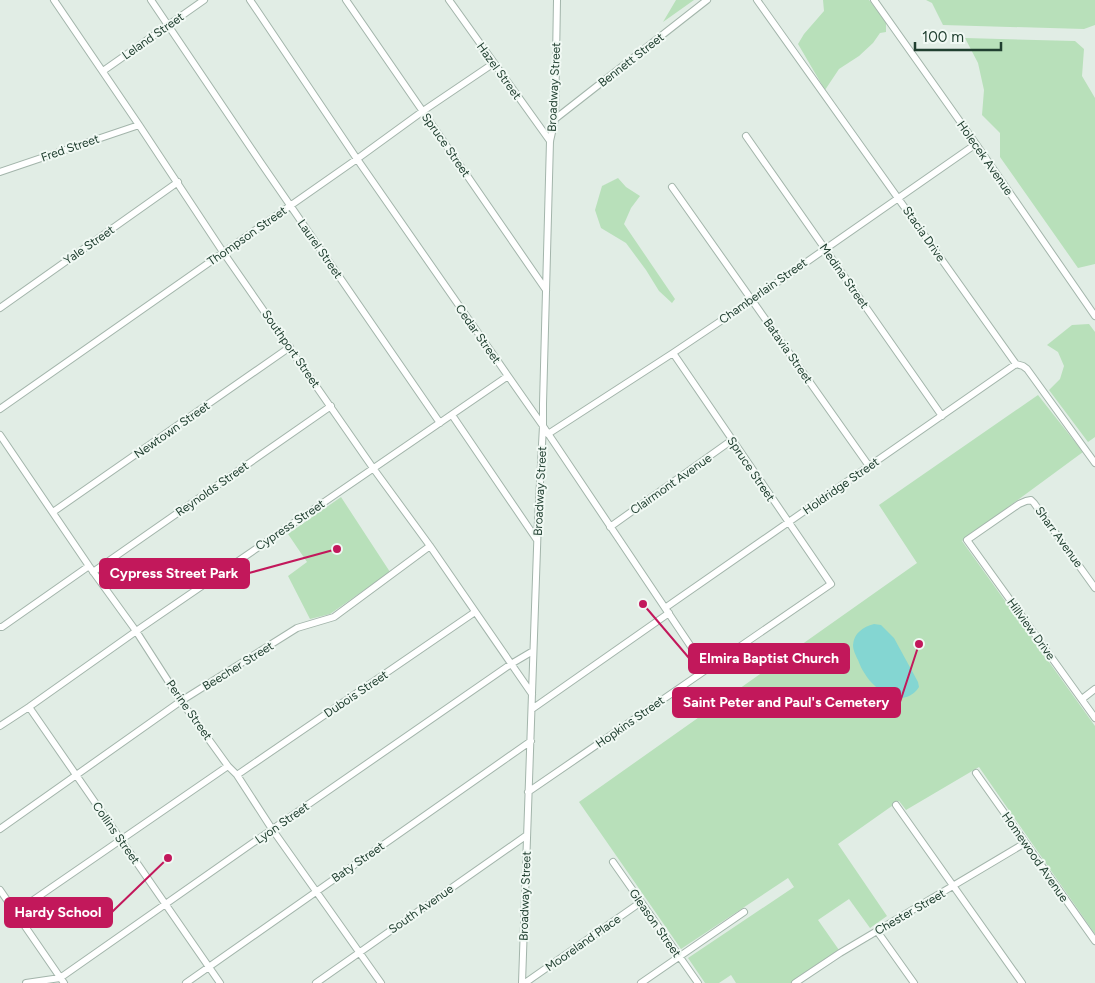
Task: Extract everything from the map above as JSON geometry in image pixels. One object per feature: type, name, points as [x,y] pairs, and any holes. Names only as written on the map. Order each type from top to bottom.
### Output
[{"type":"street","name":"Southport Street","points":[[54,0],[178,182],[223,252],[430,546],[532,695]]},
{"type":"street","name":"Laurel Street","points":[[151,0],[440,423]]},
{"type":"street","name":"Leland Street","points":[[103,71],[204,0]]},
{"type":"street","name":"Cedar Street","points":[[250,0],[357,159],[543,426],[706,669]]},
{"type":"street","name":"Spruce Street","points":[[346,0],[546,290]]},
{"type":"street","name":"Hazel Street","points":[[449,0],[550,142]]},
{"type":"street","name":"Bennett Street","points":[[555,119],[707,0]]},
{"type":"street","name":"Stacia Drive","points":[[757,0],[1016,364],[1027,369],[1095,463]]},
{"type":"street","name":"Holecek Avenue","points":[[874,0],[1095,316]]},
{"type":"street","name":"Broadway Street","points":[[523,983],[537,540],[543,426],[550,142],[555,119],[556,1]]},
{"type":"street","name":"Thompson Street","points":[[0,408],[494,63]]},
{"type":"street","name":"Fred Street","points":[[0,172],[139,125]]},
{"type":"street","name":"Medina Street","points":[[746,136],[942,416]]},
{"type":"street","name":"Chamberlain Street","points":[[548,434],[752,300],[976,144]]},
{"type":"street","name":"Yale Street","points":[[0,308],[178,182]]},
{"type":"street","name":"Batavia Street","points":[[672,187],[869,466]]},
{"type":"street","name":"Newtown Street","points":[[53,512],[290,347]]},
{"type":"street","name":"Spruce Street","points":[[672,353],[830,584]]},
{"type":"street","name":"Holdridge Street","points":[[532,709],[788,523],[1016,364]]},
{"type":"street","name":"Cypress Street","points":[[0,726],[508,376]]},
{"type":"street","name":"Reynolds Street","points":[[0,627],[91,569],[331,406]]},
{"type":"street","points":[[452,415],[537,540]]},
{"type":"street","name":"Perine Street","points":[[0,435],[91,569],[136,631],[181,701],[228,766],[237,775],[272,829],[380,983]]},
{"type":"street","name":"Clairmont Avenue","points":[[610,527],[732,440]]},
{"type":"street","name":"Sharr Avenue","points":[[967,540],[1019,504],[1030,500],[1095,588]]},
{"type":"street","name":"Hillview Drive","points":[[967,540],[1095,718]]},
{"type":"street","name":"Beecher Street","points":[[0,828],[181,701],[297,628],[334,617],[430,546]]},
{"type":"street","name":"Hopkins Street","points":[[528,792],[830,584]]},
{"type":"street","name":"Dubois Street","points":[[237,775],[475,612]]},
{"type":"street","name":"Lyon Street","points":[[26,983],[62,980],[272,829],[511,664],[534,651]]},
{"type":"street","points":[[1082,699],[1095,689]]},
{"type":"street","name":"Collins Street","points":[[29,707],[220,983]]},
{"type":"street","name":"Baty Street","points":[[186,983],[531,741]]},
{"type":"street","points":[[16,912],[228,766]]},
{"type":"street","name":"Homewood Avenue","points":[[976,773],[1095,941]]},
{"type":"street","points":[[896,805],[1022,983]]},
{"type":"street","name":"South Avenue","points":[[316,983],[527,835]]},
{"type":"street","name":"Chester Street","points":[[795,983],[840,953],[1026,843]]},
{"type":"street","name":"Gleason Street","points":[[613,862],[698,983]]},
{"type":"street","points":[[0,890],[62,980]]},
{"type":"street","name":"Mooreland Place","points":[[523,983],[641,902]]},
{"type":"street","points":[[641,983],[744,912]]},
{"type":"street","points":[[877,931],[914,983]]},
{"type":"green space","points":[[676,0],[694,0],[663,22]]},
{"type":"green space","points":[[823,0],[869,0],[886,22],[886,32],[880,33],[873,43],[859,56],[839,69],[825,90],[798,44],[824,11]]},
{"type":"green space","points":[[926,0],[1095,0],[1095,25],[1084,29],[943,25],[932,3]]},
{"type":"green space","points":[[965,38],[1075,41],[1084,49],[1082,76],[1095,98],[1095,264],[1078,268],[1000,157],[1000,133],[982,115],[984,90],[978,63]]},
{"type":"green space","points":[[618,178],[626,187],[640,196],[631,208],[624,224],[675,299],[672,303],[659,291],[626,243],[601,228],[595,210],[602,186]]},
{"type":"green space","points":[[1089,324],[1095,332],[1095,437],[1088,442],[1049,390],[1060,379],[1064,366],[1058,352],[1047,345],[1072,325]]},
{"type":"green space","points":[[1038,395],[1083,452],[962,541],[1095,726],[1095,934],[979,767],[906,810],[899,801],[838,844],[887,916],[870,928],[849,899],[818,920],[839,950],[791,983],[736,983],[731,975],[719,983],[705,983],[688,958],[794,887],[788,878],[681,949],[579,802],[917,563],[879,505]]},
{"type":"green space","points":[[341,497],[390,572],[330,614],[310,619],[288,576],[307,562],[288,534]]},
{"type":"water","points":[[874,624],[881,625],[894,638],[918,682],[919,687],[913,694],[898,698],[890,696],[876,687],[863,671],[853,645],[855,637],[860,631]]},
{"type":"place","name":"Cypress Street Park","points":[[337,549]]},
{"type":"place","name":"Elmira Baptist Church","points":[[643,604]]},
{"type":"place","name":"Saint Peter and Paul's Cemetery","points":[[919,644]]},
{"type":"place","name":"Hardy School","points":[[168,858]]}]
